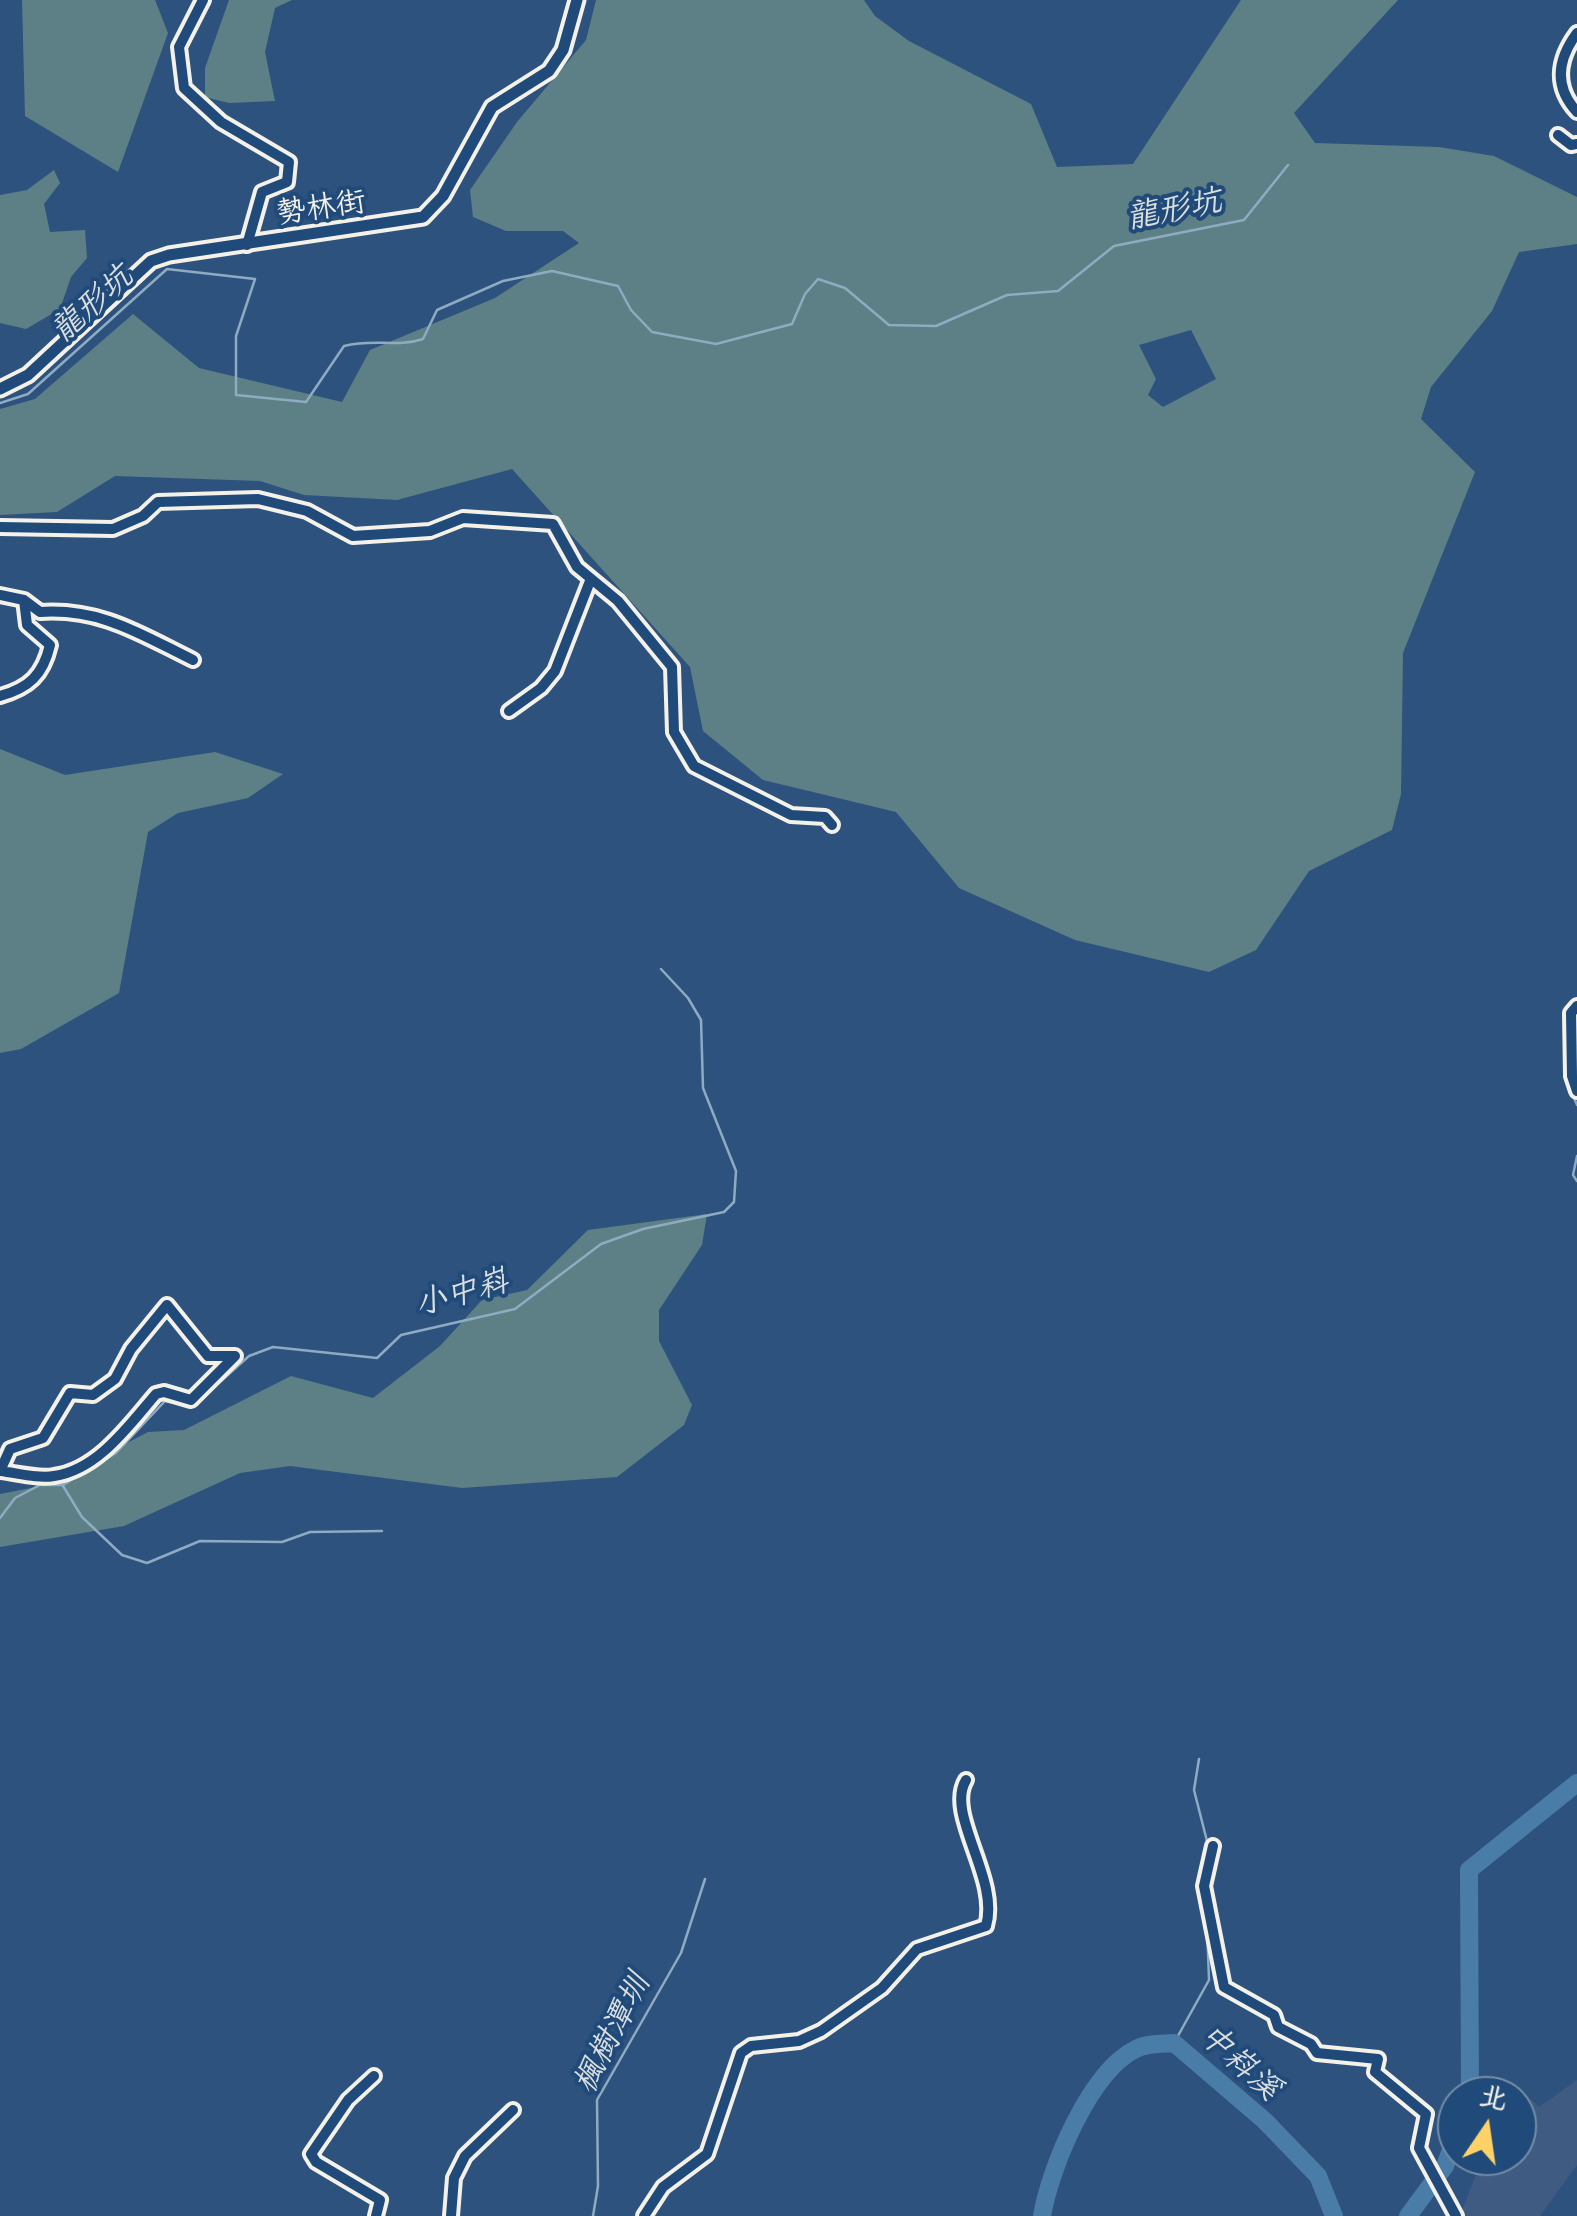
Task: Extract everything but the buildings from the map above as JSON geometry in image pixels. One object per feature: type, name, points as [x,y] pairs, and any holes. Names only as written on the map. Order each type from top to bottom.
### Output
[{"type":"street","points":[[203,0],[179,48],[184,88],[221,122],[288,162],[287,182],[262,192],[247,245]]},
{"type":"street","name":"勢林街","points":[[0,390],[28,375],[151,261],[168,255],[423,217],[443,196],[492,107],[548,72],[563,50],[577,0]]},
{"type":"street","points":[[1577,33],[1566,48],[1559,78],[1562,96],[1577,112]]},
{"type":"street","points":[[1558,135],[1571,146],[1577,144]]},
{"type":"street","points":[[0,528],[114,529],[143,516],[158,502],[222,497],[258,499],[306,511],[354,536],[430,530],[463,518],[507,524],[543,520],[553,524],[590,581],[618,601],[635,626],[667,657],[672,666],[674,732],[694,766],[791,815],[825,817],[832,826]]},
{"type":"street","points":[[509,711],[541,688],[555,671],[590,581]]},
{"type":"street","points":[[0,595],[24,600],[40,612],[68,610],[114,618],[131,632],[194,660]]},
{"type":"street","points":[[0,696],[28,685],[48,656],[50,645],[27,624],[24,600]]},
{"type":"street","points":[[1577,1006],[1571,1013],[1577,1091]]},
{"type":"street","points":[[167,1305],[208,1356],[235,1356],[190,1400],[164,1392],[156,1394],[114,1444],[69,1472],[52,1477],[0,1470],[10,1449],[43,1438],[70,1393],[93,1396],[115,1380],[130,1349],[167,1305]]},
{"type":"street","points":[[644,2216],[663,2188],[706,2154],[740,2053],[750,2046],[799,2040],[821,2032],[882,1988],[917,1949],[986,1926],[988,1892],[960,1803],[966,1780]]},
{"type":"street","points":[[1213,1846],[1204,1886],[1224,1987],[1274,2015],[1278,2027],[1311,2044],[1317,2054],[1378,2058],[1376,2072],[1426,2114],[1419,2148],[1455,2213]]},
{"type":"street","points":[[374,2076],[348,2100],[311,2154],[316,2162],[380,2200],[376,2216]]},
{"type":"street","points":[[452,2216],[454,2178],[465,2156],[514,2110]]},
{"type":"shaded area","points":[[1577,2080],[1577,2165],[1540,2216],[1460,2216],[1475,2176],[1537,2176],[1539,2107]]},
{"type":"green space","points":[[22,0],[155,0],[168,33],[118,172],[25,116]]},
{"type":"green space","points":[[229,0],[292,0],[275,8],[265,52],[275,101],[229,103],[205,97],[205,68]]},
{"type":"green space","points":[[596,0],[864,0],[875,16],[909,41],[1031,104],[1057,167],[1133,164],[1241,0],[1398,0],[1294,113],[1315,143],[1439,147],[1494,156],[1577,197],[1577,244],[1519,252],[1492,311],[1431,387],[1421,419],[1475,472],[1403,653],[1401,794],[1392,830],[1309,871],[1256,950],[1209,972],[1075,940],[959,888],[896,812],[763,780],[703,731],[690,667],[512,469],[397,500],[304,495],[260,481],[115,476],[57,512],[0,515],[0,409],[35,399],[133,314],[199,368],[342,402],[370,350],[495,298],[579,243],[563,231],[506,231],[473,217],[470,190],[517,122],[586,40]],"holes":[[[1191,330],[1216,379],[1163,407],[1148,395],[1156,379],[1139,345]]]},
{"type":"green space","points":[[54,170],[60,183],[44,204],[50,232],[85,230],[87,258],[71,277],[60,309],[26,329],[0,323],[0,195],[27,190]]},
{"type":"green space","points":[[0,749],[65,775],[215,752],[283,774],[248,798],[178,813],[148,832],[119,993],[21,1049],[0,1053]]},
{"type":"green space","points":[[707,1214],[702,1245],[659,1310],[659,1341],[692,1405],[684,1425],[617,1477],[462,1488],[290,1466],[240,1473],[124,1526],[0,1547],[0,1494],[47,1485],[148,1432],[184,1430],[291,1376],[373,1398],[440,1346],[482,1300],[527,1290],[588,1230]]},
{"type":"waterway","name":"龍形坑","points":[[0,403],[28,394],[167,269],[255,279],[236,336],[236,395],[306,402],[344,346],[423,339],[437,310],[503,281],[552,271],[618,286],[631,310],[652,332],[716,344],[792,324],[805,294],[818,279],[845,288],[889,325],[936,326],[1007,295],[1058,291],[1114,246],[1244,220],[1288,165]]},
{"type":"waterway","name":"小中嵙","points":[[0,1518],[15,1498],[40,1485],[63,1485],[116,1453],[165,1401],[192,1407],[249,1356],[273,1347],[377,1358],[401,1335],[515,1309],[601,1244],[643,1229],[724,1212],[734,1202],[736,1171],[703,1088],[701,1020],[688,998],[661,969]]},
{"type":"waterway","points":[[1567,1046],[1566,1079],[1577,1105]]},
{"type":"waterway","points":[[1577,1156],[1573,1175],[1577,1181]]},
{"type":"waterway","points":[[63,1486],[82,1517],[122,1555],[147,1563],[200,1541],[282,1542],[310,1532],[382,1531]]},
{"type":"waterway","points":[[1199,1759],[1194,1790],[1208,1845],[1198,1888],[1201,1899]]},
{"type":"waterway","name":"中嵙溪","points":[[1470,2076],[1469,1870],[1577,1783]]},
{"type":"waterway","name":"楓樹潭圳","points":[[593,2216],[598,2186],[597,2100],[681,1953],[705,1879]]},
{"type":"waterway","points":[[1174,2043],[1209,1980],[1207,1926]]},
{"type":"waterway","name":"中嵙溪","points":[[1042,2216],[1063,2148],[1103,2078],[1136,2049],[1174,2043],[1265,2121],[1318,2176],[1334,2216]]},
{"type":"waterway","name":"中嵙溪","points":[[1408,2216],[1438,2176]]}]
